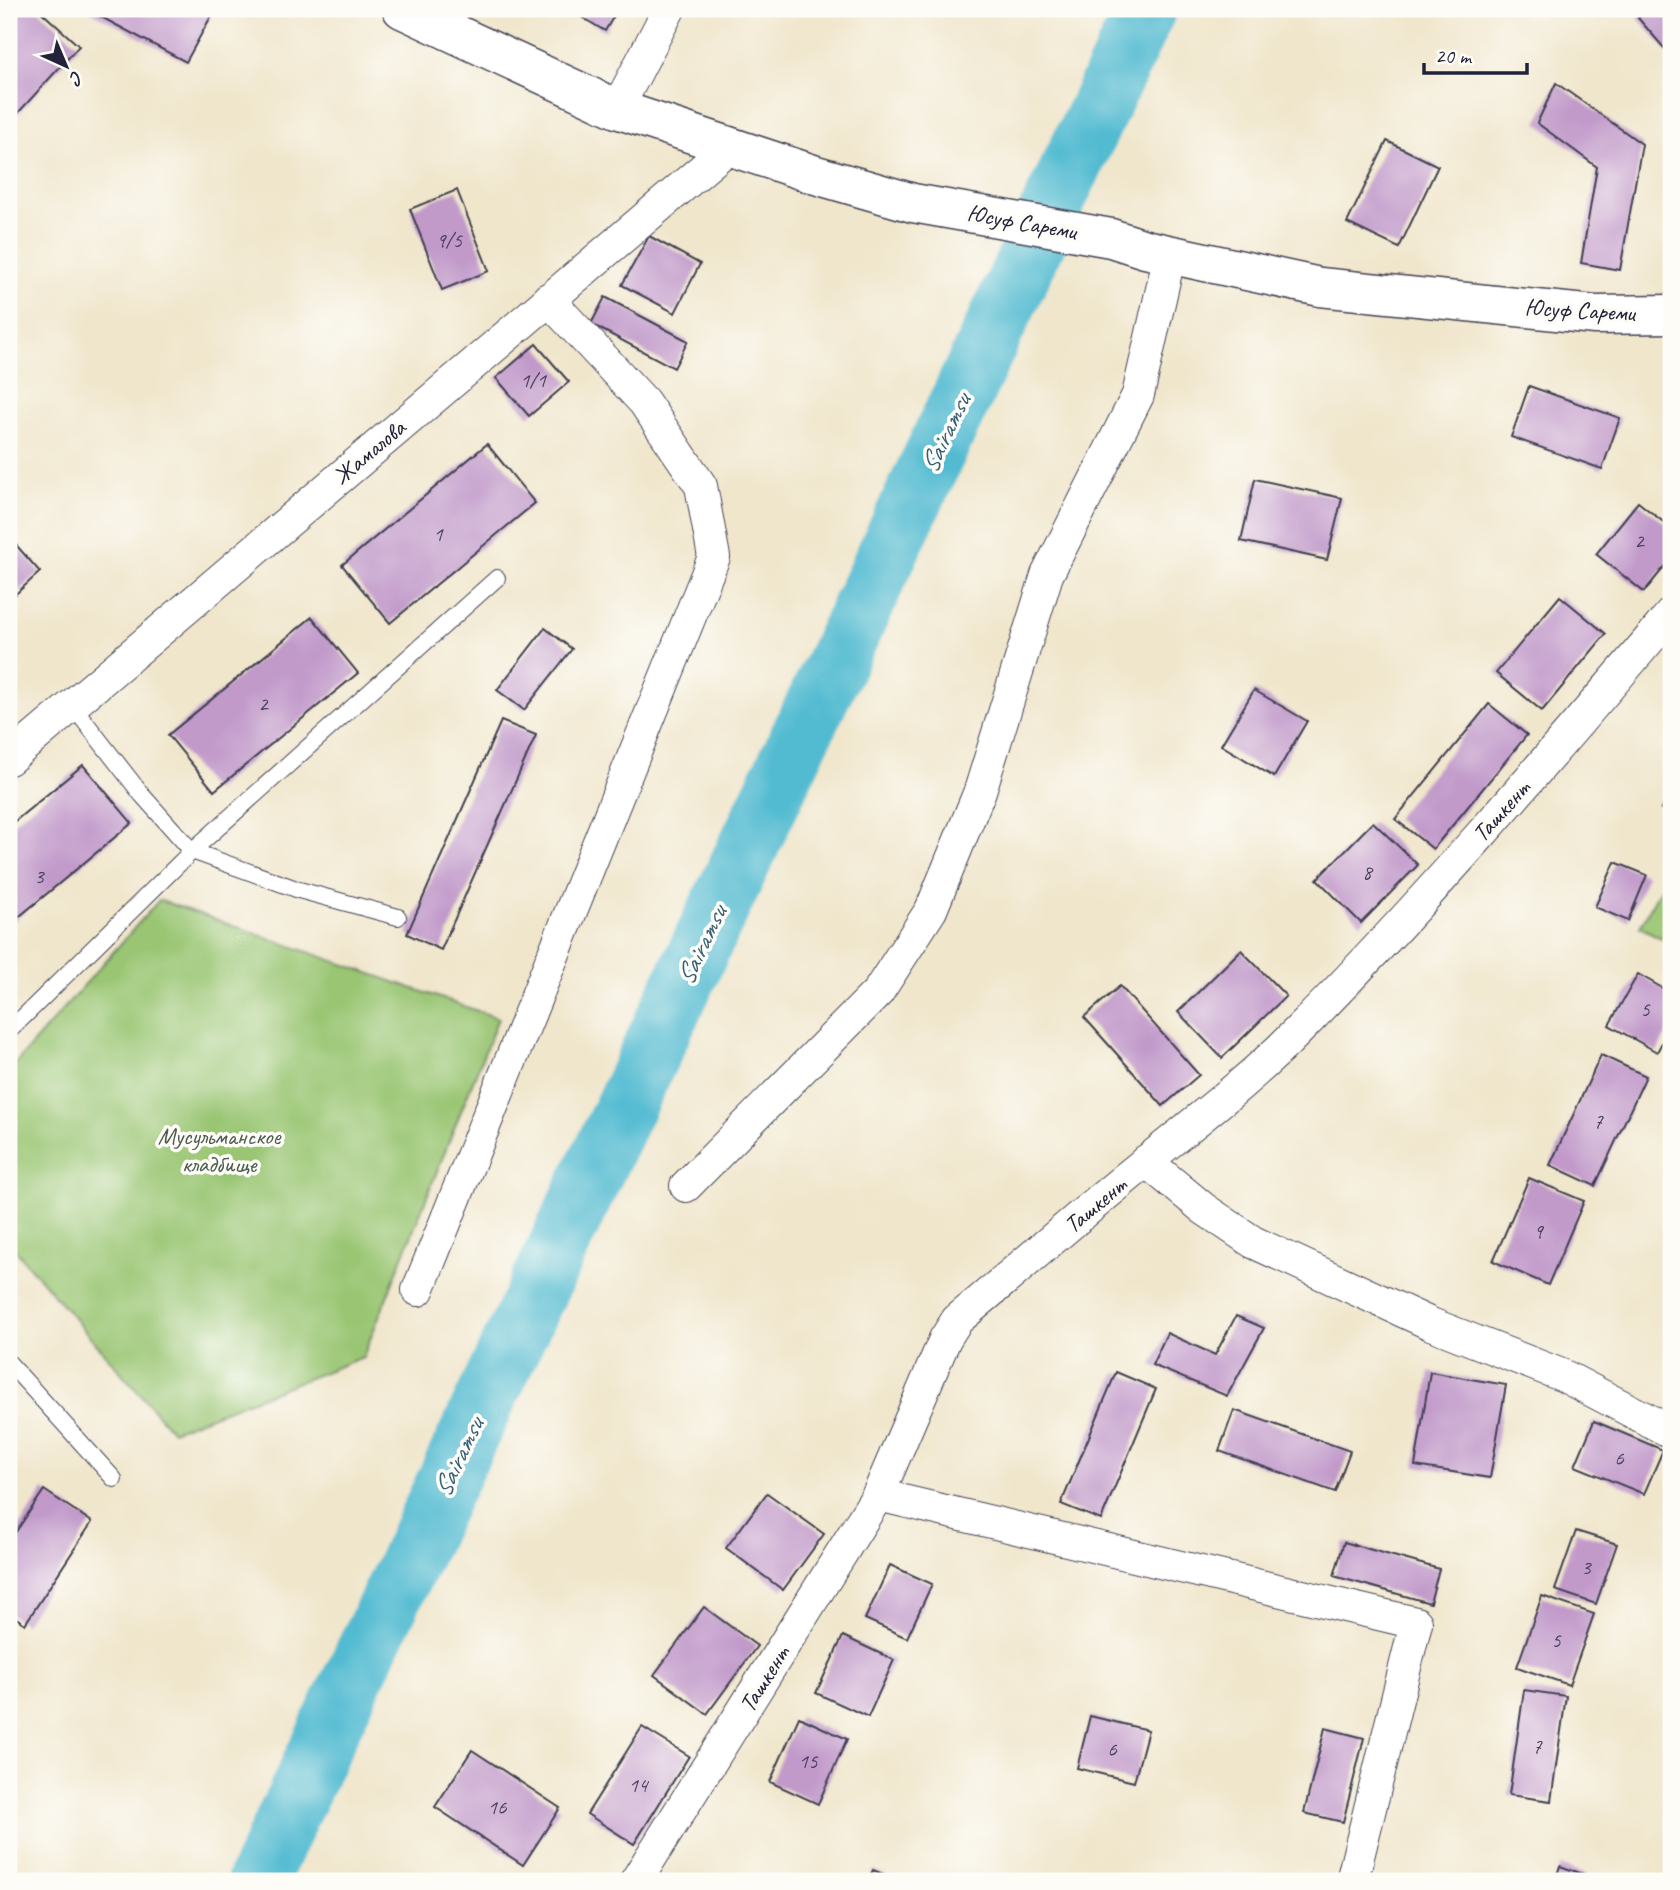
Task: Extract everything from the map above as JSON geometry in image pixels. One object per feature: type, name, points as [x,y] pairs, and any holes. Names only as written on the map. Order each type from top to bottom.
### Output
[{"type":"main road","name":"Юсуф Сареми","points":[[402,9],[617,109],[816,175],[913,203],[1111,239],[1320,287],[1595,315],[1671,314]]},
{"type":"street","points":[[617,109],[669,9]]},
{"type":"street","name":"Жамалова","points":[[9,759],[730,146]]},
{"type":"street","points":[[686,1186],[878,992],[931,910],[980,791],[1047,575],[1138,395],[1170,254]]},
{"type":"street","points":[[418,1290],[714,558],[701,486],[644,402],[548,299]]},
{"type":"street","name":"Ташкент","points":[[636,1881],[878,1495],[945,1339],[957,1320],[1224,1099],[1296,1034],[1429,891],[1671,614]]},
{"type":"street","points":[[1146,1161],[1204,1209],[1254,1242],[1430,1324],[1564,1376],[1671,1432]]},
{"type":"street","points":[[878,1495],[1416,1623],[1352,1881]]},
{"type":"lane","points":[[9,1031],[192,850],[497,578]]},
{"type":"lane","points":[[72,705],[142,795],[192,850],[299,890],[398,917]]},
{"type":"lane","points":[[9,1363],[114,1479]]},
{"type":"green space","points":[[1671,868],[1671,943],[1640,927]]},
{"type":"green space","name":"Мусульманское кладбище","points":[[159,900],[498,1018],[363,1357],[172,1431],[9,1243],[9,1071]]},
{"type":"building","points":[[9,9],[38,9],[79,46],[9,123]]},
{"type":"building","points":[[86,9],[209,9],[214,11],[186,62]]},
{"type":"building","points":[[568,9],[618,9],[605,31]]},
{"type":"building","points":[[1648,9],[1671,9],[1671,56],[1638,18]]},
{"type":"building","points":[[1556,83],[1642,144],[1620,270],[1581,263],[1597,167],[1537,123]]},
{"type":"building","points":[[1387,141],[1438,166],[1399,248],[1347,223]]},
{"type":"building","points":[[457,190],[489,271],[442,290],[410,209]]},
{"type":"building","points":[[649,236],[700,264],[675,313],[622,285]]},
{"type":"building","points":[[605,297],[688,341],[674,368],[591,324]]},
{"type":"building","points":[[536,344],[569,382],[529,416],[496,378]]},
{"type":"building","points":[[1529,386],[1620,418],[1602,469],[1511,437]]},
{"type":"building","points":[[487,444],[535,503],[390,623],[342,565]]},
{"type":"building","points":[[1255,479],[1342,498],[1327,560],[1241,541]]},
{"type":"building","points":[[1638,502],[1671,528],[1671,559],[1644,592],[1596,554]]},
{"type":"building","points":[[9,537],[40,572],[9,600]]},
{"type":"building","points":[[1560,596],[1606,634],[1542,711],[1496,673]]},
{"type":"building","points":[[312,617],[358,673],[214,791],[168,735]]},
{"type":"building","points":[[545,628],[572,649],[524,710],[497,690]]},
{"type":"building","points":[[1254,690],[1307,721],[1274,777],[1221,745]]},
{"type":"building","points":[[1489,704],[1527,735],[1433,849],[1395,819]]},
{"type":"building","points":[[501,721],[536,735],[441,950],[407,934]]},
{"type":"building","points":[[83,765],[132,823],[9,925],[9,826]]},
{"type":"building","points":[[1671,792],[1671,815],[1661,809]]},
{"type":"building","points":[[1373,822],[1418,865],[1361,923],[1317,879]]},
{"type":"building","points":[[1615,862],[1647,875],[1628,921],[1595,907]]},
{"type":"building","points":[[1241,950],[1286,996],[1222,1058],[1178,1012]]},
{"type":"building","points":[[1638,974],[1671,993],[1671,1026],[1657,1052],[1609,1025]]},
{"type":"building","points":[[1120,986],[1199,1075],[1163,1106],[1084,1017]]},
{"type":"building","points":[[1601,1055],[1646,1076],[1595,1186],[1550,1165]]},
{"type":"building","points":[[1529,1178],[1584,1201],[1548,1285],[1493,1261]]},
{"type":"building","points":[[1236,1316],[1264,1328],[1227,1396],[1152,1365],[1167,1333],[1215,1355]]},
{"type":"building","points":[[1116,1372],[1156,1389],[1101,1520],[1061,1504]]},
{"type":"building","points":[[1430,1372],[1506,1385],[1490,1478],[1415,1466]]},
{"type":"building","points":[[1234,1410],[1350,1451],[1335,1492],[1219,1451]]},
{"type":"building","points":[[1594,1421],[1663,1450],[1644,1494],[1575,1466]]},
{"type":"building","points":[[44,1490],[92,1522],[25,1624],[9,1613],[9,1542]]},
{"type":"building","points":[[767,1493],[824,1534],[783,1590],[726,1548]]},
{"type":"building","points":[[1576,1531],[1617,1544],[1596,1604],[1555,1590]]},
{"type":"building","points":[[1344,1542],[1439,1569],[1430,1603],[1334,1576]]},
{"type":"building","points":[[890,1565],[932,1584],[907,1638],[865,1619]]},
{"type":"building","points":[[1542,1596],[1594,1614],[1569,1685],[1517,1667]]},
{"type":"building","points":[[704,1607],[757,1646],[707,1714],[654,1675]]},
{"type":"building","points":[[843,1636],[894,1660],[868,1717],[816,1693]]},
{"type":"building","points":[[1524,1690],[1566,1696],[1551,1801],[1509,1795]]},
{"type":"building","points":[[1090,1716],[1148,1730],[1134,1782],[1077,1768]]},
{"type":"building","points":[[799,1717],[847,1739],[818,1804],[770,1782]]},
{"type":"building","points":[[642,1727],[689,1756],[634,1844],[587,1814]]},
{"type":"building","points":[[1325,1728],[1364,1738],[1343,1822],[1304,1813]]},
{"type":"building","points":[[472,1750],[560,1808],[523,1865],[435,1807]]},
{"type":"building","points":[[1560,1866],[1603,1881],[1555,1881]]},
{"type":"building","points":[[873,1870],[899,1881],[868,1881]]},
{"type":"waterway","name":"Sairamsu","points":[[257,1881],[1146,9]]}]
